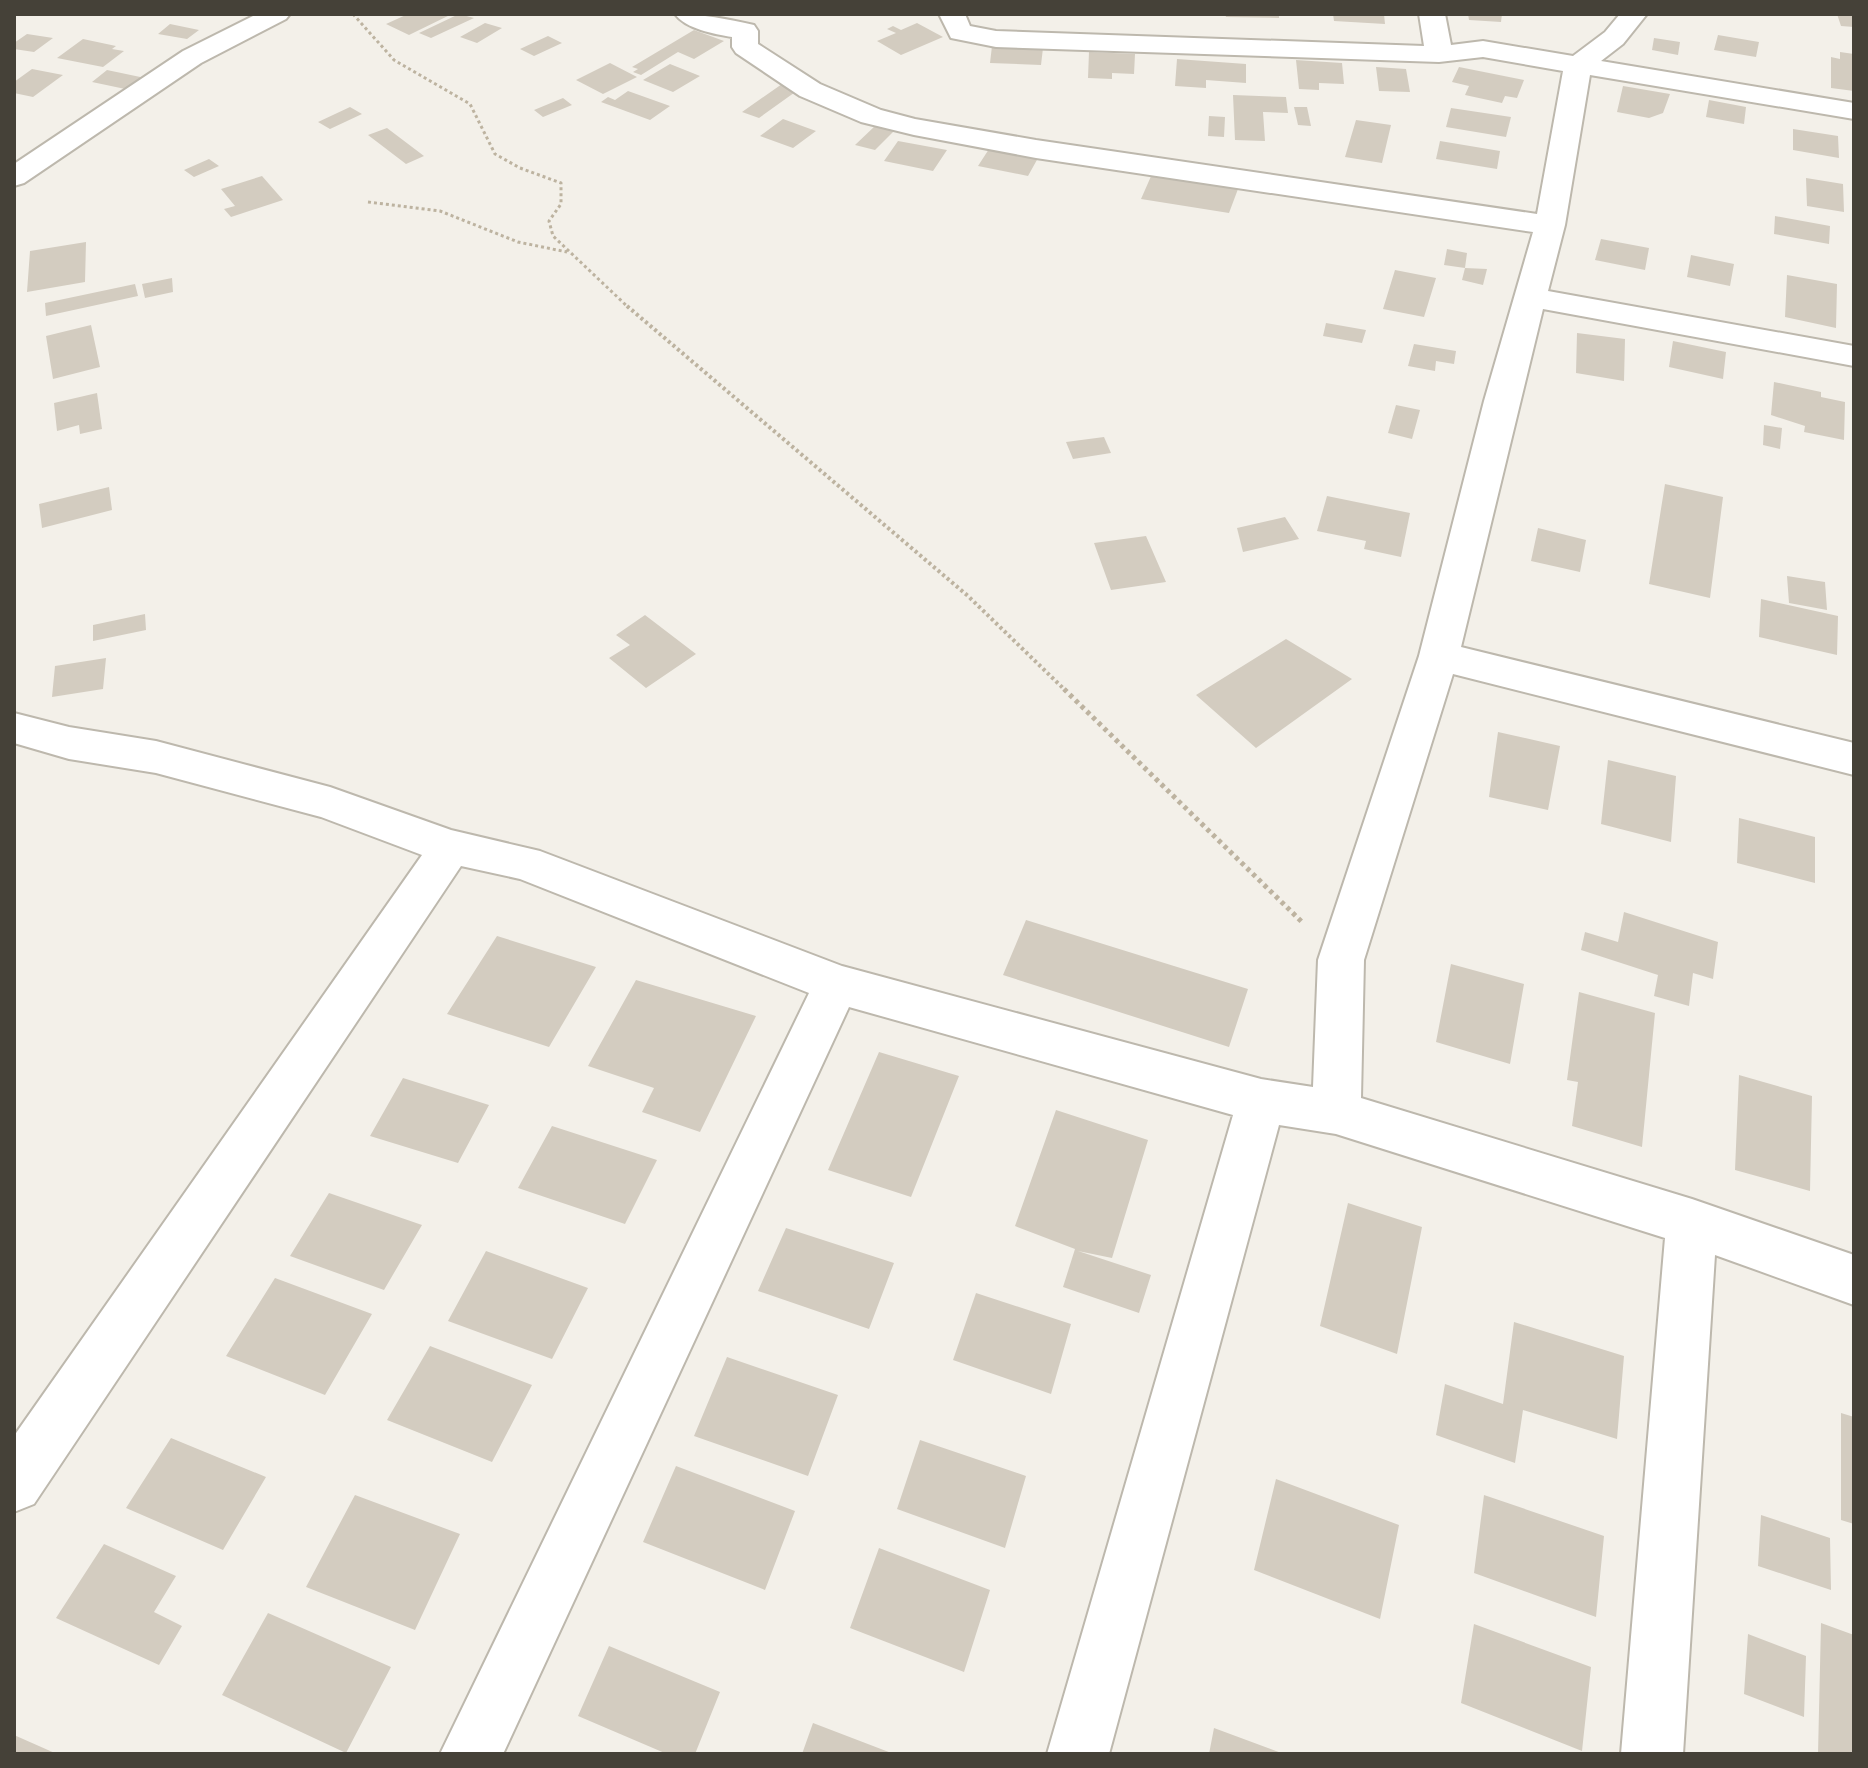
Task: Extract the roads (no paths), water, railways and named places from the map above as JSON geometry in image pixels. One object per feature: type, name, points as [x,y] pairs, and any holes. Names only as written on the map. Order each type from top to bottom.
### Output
[{"type":"street","points":[[14,177],[192,57],[277,14]]},
{"type":"street","points":[[688,14],[717,27],[745,31],[745,47],[810,90],[871,116],[914,127],[1036,149],[1550,225]]},
{"type":"street","points":[[952,14],[960,32],[996,39],[1177,36],[1439,54],[1483,49],[1854,111]]},
{"type":"street","points":[[1432,14],[1439,54]]},
{"type":"street","points":[[1336,1112],[1341,960],[1439,656],[1550,225],[1578,65],[1614,38],[1634,14]]},
{"type":"street","points":[[1529,297],[1854,356]]},
{"type":"street","points":[[1439,656],[1854,759]]},
{"type":"street","points":[[14,728],[69,743],[156,757],[330,803],[451,847],[525,863],[837,984],[1261,1101],[1336,1112],[1692,1223],[1854,1280]]},
{"type":"street","points":[[14,1484],[451,847]]},
{"type":"street","points":[[471,1754],[837,984]]},
{"type":"street","points":[[1078,1754],[1261,1101]]},
{"type":"street","points":[[1652,1754],[1692,1223]]}]
